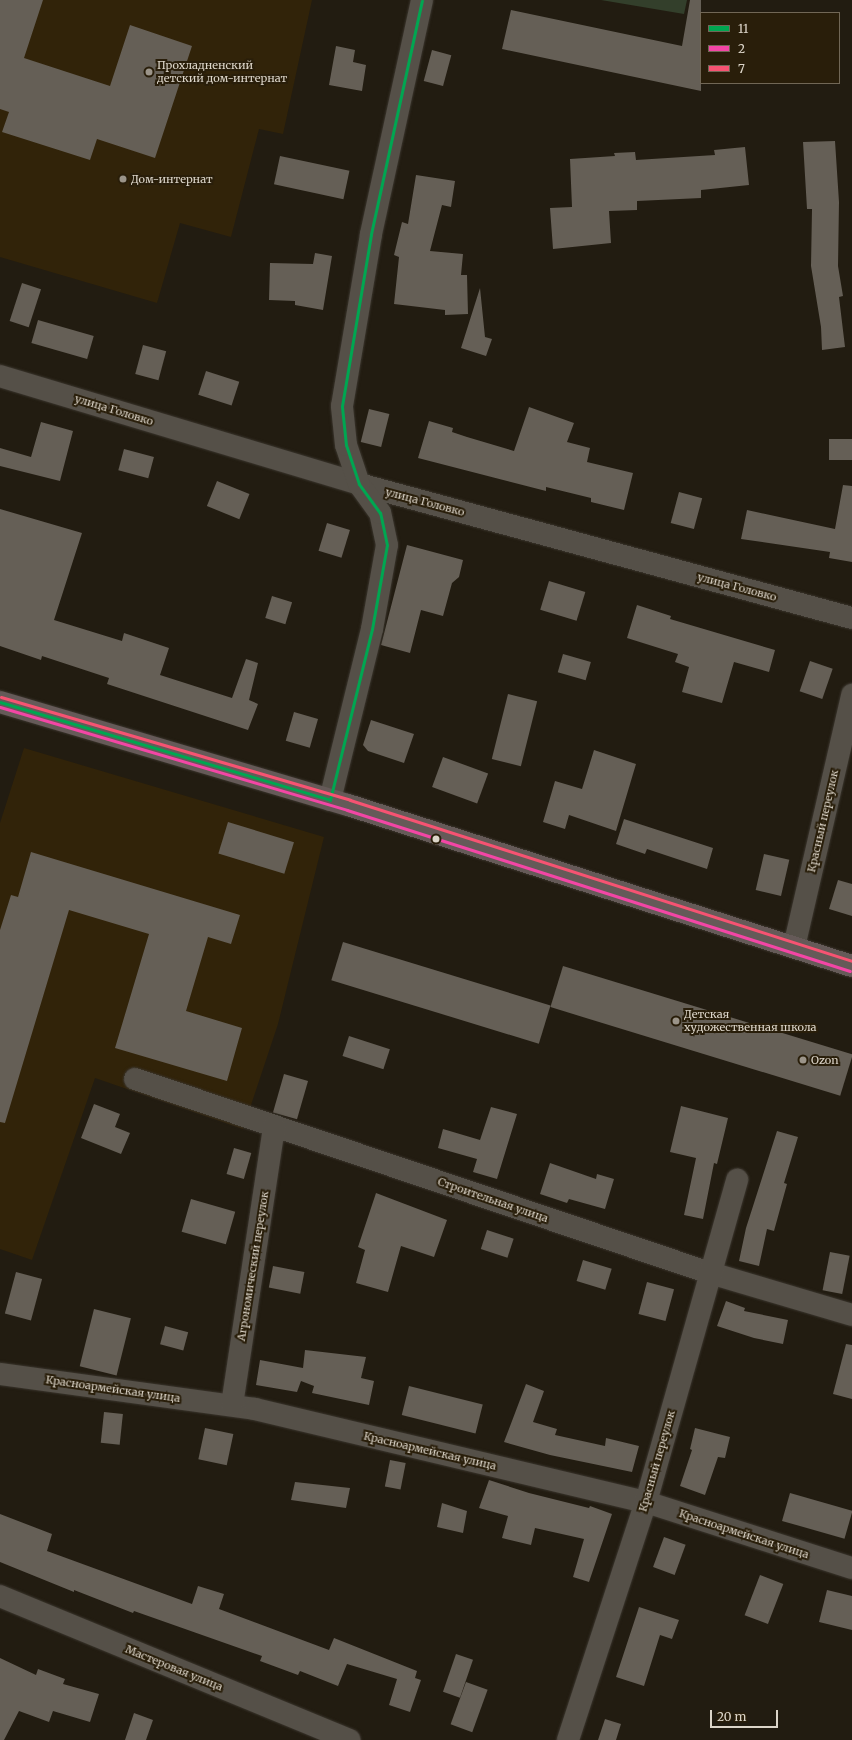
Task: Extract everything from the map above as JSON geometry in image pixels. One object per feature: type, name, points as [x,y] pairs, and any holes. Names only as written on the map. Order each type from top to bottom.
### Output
[{"type":"main road","points":[[0,702],[330,800],[852,966]]},
{"type":"street","points":[[330,800],[372,629],[387,545],[380,513],[359,484],[346,445],[342,406],[373,226],[422,0]]},
{"type":"street","name":"улица Головко","points":[[0,376],[359,484],[852,618]]},
{"type":"street","name":"Красный переулок","points":[[794,947],[852,695]]},
{"type":"street","name":"Строительная улица","points":[[135,1079],[710,1272],[852,1315]]},
{"type":"street","name":"Агрономический переулок","points":[[232,1406],[274,1126]]},
{"type":"street","name":"Красный переулок","points":[[568,1740],[646,1502],[737,1180]]},
{"type":"street","name":"Красноармейская улица","points":[[0,1374],[232,1406],[646,1502],[852,1568]]},
{"type":"street","name":"Мастеровая улица","points":[[0,1596],[349,1740]]},
{"type":"shaded area","name":"Дом-интернат","points":[[0,0],[312,0],[283,134],[259,129],[231,237],[180,223],[157,303],[0,257]]},
{"type":"shaded area","points":[[24,748],[324,837],[278,1024],[243,1129],[95,1078],[32,1260],[0,1249],[0,823]]},
{"type":"green space","points":[[601,0],[687,0],[684,14]]},
{"type":"building","name":"Прохладненский детский дом-интернат","points":[[0,0],[43,0],[24,58],[110,86],[130,25],[192,46],[155,158],[97,139],[90,160],[2,132],[9,112],[0,109]]},
{"type":"building","points":[[690,0],[701,0],[701,91],[502,49],[511,10],[682,46]]},
{"type":"building","points":[[336,46],[355,50],[353,62],[366,65],[362,91],[329,85]]},
{"type":"building","points":[[432,50],[451,55],[443,86],[424,81]]},
{"type":"building","points":[[835,141],[839,202],[838,266],[843,296],[839,297],[845,347],[822,350],[821,327],[811,266],[812,209],[807,209],[803,142]]},
{"type":"building","points":[[745,147],[749,185],[701,190],[701,198],[637,201],[637,210],[609,211],[611,243],[553,249],[550,208],[572,207],[570,159],[615,156],[614,153],[635,152],[636,160],[715,155],[714,150]]},
{"type":"building","points":[[280,156],[349,171],[343,199],[274,184]]},
{"type":"building","points":[[416,175],[455,181],[451,207],[442,205],[430,251],[463,254],[461,275],[467,275],[468,314],[445,315],[445,310],[394,304],[399,257],[394,255],[402,222],[408,224]]},
{"type":"building","points":[[315,253],[332,256],[323,310],[295,305],[295,301],[269,300],[270,263],[313,264]]},
{"type":"building","points":[[22,283],[41,289],[29,327],[10,321]]},
{"type":"building","points":[[480,288],[485,337],[492,339],[486,356],[461,348]]},
{"type":"building","points":[[38,320],[94,336],[87,359],[31,343]]},
{"type":"building","points":[[143,345],[166,351],[158,380],[135,374]]},
{"type":"building","points":[[206,371],[239,382],[232,406],[198,395]]},
{"type":"building","points":[[529,407],[574,423],[567,442],[590,448],[587,462],[633,473],[624,510],[591,502],[591,498],[546,487],[546,491],[418,458],[429,421],[453,428],[452,432],[514,451]]},
{"type":"building","points":[[369,409],[389,414],[381,447],[361,442]]},
{"type":"building","points":[[41,422],[73,431],[60,481],[0,466],[0,448],[31,457]]},
{"type":"building","points":[[829,439],[852,439],[852,460],[829,460]]},
{"type":"building","points":[[124,449],[154,457],[148,478],[118,470]]},
{"type":"building","points":[[217,481],[249,494],[239,519],[207,506]]},
{"type":"building","points":[[843,485],[852,486],[852,562],[829,558],[830,552],[741,539],[747,510],[835,529]]},
{"type":"building","points":[[679,492],[702,498],[694,529],[671,523]]},
{"type":"building","points":[[0,509],[82,533],[54,620],[122,641],[124,633],[169,648],[160,675],[232,698],[246,659],[258,663],[249,700],[258,704],[248,730],[107,684],[109,678],[42,656],[41,660],[0,646]]},
{"type":"building","points":[[327,523],[350,530],[341,558],[319,551]]},
{"type":"building","points":[[407,545],[463,560],[459,577],[452,583],[443,616],[421,610],[410,653],[381,645]]},
{"type":"building","points":[[549,581],[585,592],[577,621],[540,610]]},
{"type":"building","points":[[272,596],[292,602],[285,624],[265,618]]},
{"type":"building","points":[[637,605],[671,616],[670,619],[775,650],[769,672],[734,662],[722,703],[682,692],[689,667],[675,662],[678,654],[627,638]]},
{"type":"building","points":[[563,654],[591,662],[586,680],[558,672]]},
{"type":"building","points":[[810,661],[833,669],[822,699],[800,691]]},
{"type":"building","points":[[508,694],[537,701],[521,766],[492,759]]},
{"type":"building","points":[[294,712],[318,719],[310,748],[286,741]]},
{"type":"building","points":[[371,720],[414,734],[404,763],[368,751],[363,745]]},
{"type":"building","points":[[594,750],[636,764],[616,831],[569,815],[565,829],[543,822],[555,781],[582,789]]},
{"type":"building","points":[[443,757],[488,773],[477,803],[432,787]]},
{"type":"building","points":[[624,819],[713,848],[707,869],[647,849],[645,854],[616,844]]},
{"type":"building","points":[[228,822],[294,842],[284,874],[218,854]]},
{"type":"building","points":[[31,852],[240,915],[231,944],[208,937],[186,1011],[242,1028],[227,1081],[115,1048],[149,934],[69,910],[5,1123],[0,1122],[0,930],[11,895],[18,897]]},
{"type":"building","points":[[764,854],[789,860],[781,896],[756,890]]},
{"type":"building","points":[[838,880],[852,884],[852,916],[829,909]]},
{"type":"building","points":[[343,942],[551,1005],[539,1044],[331,980]]},
{"type":"building","points":[[563,966],[852,1054],[840,1096],[550,1007]]},
{"type":"building","points":[[349,1036],[390,1049],[383,1069],[343,1056]]},
{"type":"building","points":[[284,1074],[308,1081],[297,1119],[273,1112]]},
{"type":"building","points":[[94,1104],[120,1114],[115,1127],[130,1133],[121,1154],[81,1138]]},
{"type":"building","points":[[681,1106],[728,1118],[717,1164],[714,1163],[703,1219],[684,1215],[696,1158],[670,1152]]},
{"type":"building","points":[[491,1107],[517,1114],[497,1179],[473,1172],[477,1159],[438,1148],[443,1129],[480,1140]]},
{"type":"building","points":[[777,1131],[798,1137],[784,1183],[787,1184],[774,1231],[767,1229],[759,1266],[739,1261],[746,1228]]},
{"type":"building","points":[[234,1148],[251,1153],[244,1179],[227,1174]]},
{"type":"building","points":[[550,1163],[596,1179],[597,1174],[614,1179],[605,1209],[569,1199],[567,1203],[540,1194]]},
{"type":"building","points":[[376,1193],[447,1220],[434,1257],[401,1246],[388,1292],[356,1283],[365,1250],[358,1247]]},
{"type":"building","points":[[191,1199],[235,1212],[226,1244],[182,1232]]},
{"type":"building","points":[[487,1230],[514,1239],[507,1258],[481,1249]]},
{"type":"building","points":[[830,1252],[850,1256],[842,1294],[823,1290]]},
{"type":"building","points":[[583,1260],[612,1269],[605,1290],[577,1281]]},
{"type":"building","points":[[273,1266],[304,1272],[300,1294],[269,1288]]},
{"type":"building","points":[[16,1272],[42,1279],[31,1321],[5,1314]]},
{"type":"building","points":[[647,1282],[674,1289],[666,1321],[638,1314]]},
{"type":"building","points":[[726,1301],[745,1308],[744,1311],[788,1320],[783,1344],[754,1338],[717,1326]]},
{"type":"building","points":[[94,1309],[131,1318],[117,1375],[80,1366]]},
{"type":"building","points":[[165,1326],[188,1332],[183,1351],[160,1344]]},
{"type":"building","points":[[846,1344],[852,1345],[852,1399],[833,1394]]},
{"type":"building","points":[[305,1350],[366,1357],[361,1378],[374,1381],[369,1405],[312,1393],[314,1386],[301,1381],[297,1392],[256,1385],[260,1360],[303,1368]]},
{"type":"building","points":[[526,1384],[544,1391],[533,1422],[557,1429],[555,1435],[605,1446],[606,1438],[639,1446],[632,1472],[550,1455],[504,1442]]},
{"type":"building","points":[[409,1386],[483,1404],[475,1433],[402,1415]]},
{"type":"building","points":[[104,1412],[123,1414],[120,1445],[101,1443]]},
{"type":"building","points":[[205,1428],[233,1434],[227,1465],[198,1459]]},
{"type":"building","points":[[695,1428],[730,1437],[725,1458],[718,1457],[705,1495],[680,1486],[692,1450],[690,1449]]},
{"type":"building","points":[[390,1460],[406,1463],[401,1490],[385,1487]]},
{"type":"building","points":[[489,1480],[529,1493],[589,1508],[590,1506],[612,1514],[589,1582],[573,1577],[584,1539],[535,1528],[531,1545],[502,1538],[508,1516],[479,1508]]},
{"type":"building","points":[[295,1482],[350,1488],[346,1508],[291,1500]]},
{"type":"building","points":[[790,1493],[852,1511],[844,1539],[782,1521]]},
{"type":"building","points":[[442,1503],[467,1511],[463,1533],[437,1527]]},
{"type":"building","points":[[0,1514],[52,1534],[47,1551],[192,1604],[198,1586],[224,1594],[219,1609],[329,1650],[334,1638],[417,1671],[415,1678],[421,1680],[410,1712],[389,1705],[397,1679],[347,1664],[338,1686],[300,1671],[298,1675],[260,1661],[262,1656],[134,1611],[133,1613],[74,1590],[74,1592],[0,1562]]},
{"type":"building","points":[[664,1537],[686,1545],[675,1575],[653,1567]]},
{"type":"building","points":[[760,1575],[783,1584],[768,1624],[745,1615]]},
{"type":"building","points":[[827,1590],[852,1596],[852,1630],[819,1622]]},
{"type":"building","points":[[639,1607],[679,1620],[672,1639],[660,1635],[644,1686],[616,1677]]},
{"type":"building","points":[[456,1654],[473,1660],[460,1698],[443,1692]]},
{"type":"building","points":[[0,1658],[36,1675],[38,1669],[65,1679],[63,1684],[99,1694],[90,1722],[53,1711],[49,1722],[19,1711],[4,1740],[0,1740]]},
{"type":"building","points":[[466,1682],[488,1690],[472,1732],[451,1724]]},
{"type":"building","points":[[134,1713],[153,1720],[146,1740],[125,1740]]},
{"type":"building","points":[[605,1719],[621,1724],[616,1740],[598,1740]]},
{"type":"transit line","name":"11","points":[[330,800],[372,629],[387,545],[380,513],[359,484],[346,445],[342,406],[371,234],[422,0]]},
{"type":"transit line","name":"7","points":[[1,697],[350,800],[852,961]]},
{"type":"transit line","name":"11","points":[[0,702],[330,800]]},
{"type":"transit line","name":"2","points":[[0,707],[347,810],[850,971]]},
{"type":"place","name":"Прохладненский детский дом-интернат","points":[[149,72]]},
{"type":"place","name":"Дом-интернат","points":[[123,179]]},
{"type":"place","name":"Детская художественная школа","points":[[676,1021]]},
{"type":"place","name":"Ozon","points":[[803,1060]]}]
